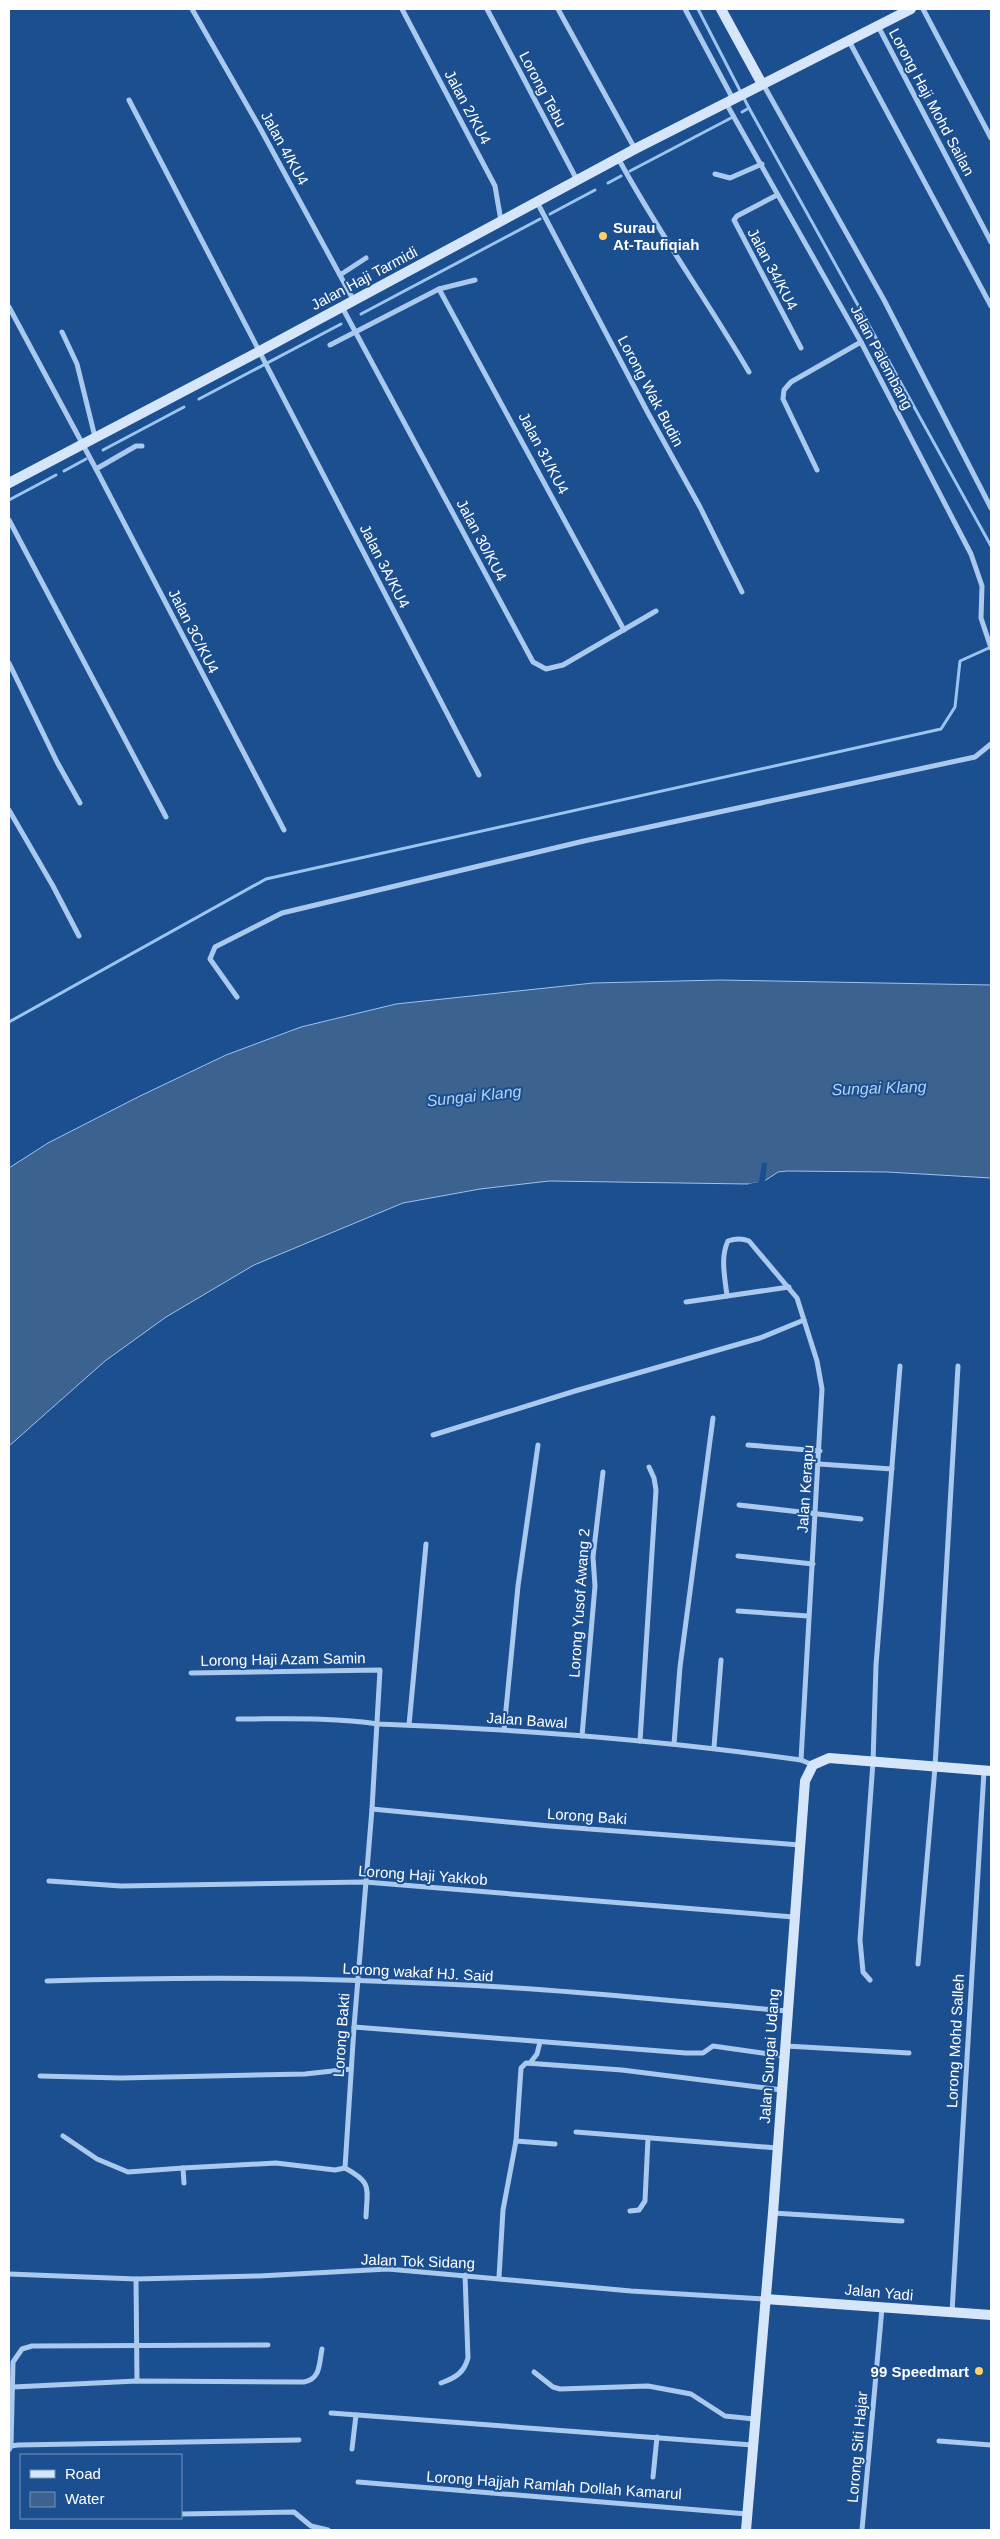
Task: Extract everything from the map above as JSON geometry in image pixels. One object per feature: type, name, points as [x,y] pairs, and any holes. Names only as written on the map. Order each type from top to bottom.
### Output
[{"type":"street","name":"Jalan 4/KU4","points":[[192,9],[260,128],[354,301]]},
{"type":"street","name":"Jalan 2/KU4","points":[[402,9],[495,186],[501,221]]},
{"type":"street","name":"Lorong Tebu","points":[[487,9],[577,180]]},
{"type":"street","points":[[558,9],[635,149]]},
{"type":"street","name":"Jalan Palembang","points":[[685,9],[733,99],[777,195],[861,342],[971,554],[982,586],[981,618],[984,634],[991,648]]},
{"type":"street","points":[[721,9],[761,84],[884,300],[991,508]]},
{"type":"street","name":"Jalan Haji Tarmidi","points":[[9,483],[81,444],[262,356],[342,307],[618,158],[911,9]]},
{"type":"street","points":[[922,9],[991,138]]},
{"type":"street","name":"Lorong Haji Mohd Sailan","points":[[878,26],[991,242]]},
{"type":"street","points":[[849,41],[991,306]]},
{"type":"street","name":"Jalan 3A/KU4","points":[[129,100],[479,775]]},
{"type":"street","points":[[618,158],[640,198],[702,297],[718,319],[749,372]]},
{"type":"street","points":[[715,174],[730,178],[762,164]]},
{"type":"street","name":"Jalan 34/KU4","points":[[777,195],[737,216],[734,220],[801,348]]},
{"type":"street","name":"Lorong Wak Budin","points":[[537,202],[648,413],[700,507],[742,592]]},
{"type":"street","points":[[340,275],[366,258]]},
{"type":"street","points":[[330,345],[439,289],[475,280]]},
{"type":"street","name":"Jalan 31/KU4","points":[[439,289],[624,630]]},
{"type":"street","name":"Jalan 3C/KU4","points":[[9,307],[96,469],[284,830]]},
{"type":"street","name":"Jalan 30/KU4","points":[[342,307],[533,662],[539,667],[555,669],[656,611]]},
{"type":"street","points":[[62,332],[76,364],[95,437]]},
{"type":"street","points":[[817,470],[783,399],[784,390],[791,382],[861,342]]},
{"type":"street","points":[[96,469],[136,446],[142,446]]},
{"type":"street","points":[[9,520],[166,817]]},
{"type":"street","points":[[9,663],[57,762],[80,803]]},
{"type":"street","points":[[237,997],[210,959],[210,954],[215,947],[232,937],[282,913],[584,841],[975,757],[991,744]]},
{"type":"street","points":[[9,810],[79,936]]},
{"type":"street","name":"Jalan Kerapu","points":[[727,1296],[724,1256],[726,1246],[728,1241],[735,1238],[749,1241],[797,1298],[817,1361],[822,1389],[820,1451],[808,1616],[801,1760]]},
{"type":"street","points":[[686,1302],[789,1287]]},
{"type":"street","points":[[433,1435],[575,1391],[760,1338],[804,1320]]},
{"type":"street","points":[[870,1980],[863,1972],[860,1940],[873,1762],[876,1665],[900,1366]]},
{"type":"street","points":[[918,1964],[935,1767],[958,1366]]},
{"type":"street","points":[[674,1744],[680,1667],[714,1418]]},
{"type":"street","points":[[504,1730],[518,1586],[538,1445]]},
{"type":"street","points":[[748,1445],[820,1451]]},
{"type":"street","points":[[819,1464],[892,1469]]},
{"type":"street","points":[[640,1741],[656,1490],[649,1466]]},
{"type":"street","name":"Lorong Yusof Awang 2","points":[[582,1736],[595,1586],[592,1557],[603,1472]]},
{"type":"street","points":[[739,1505],[861,1519]]},
{"type":"street","points":[[409,1725],[426,1544]]},
{"type":"street","points":[[738,1556],[813,1564]]},
{"type":"street","points":[[738,1611],[808,1616]]},
{"type":"street","points":[[714,1747],[721,1660]]},
{"type":"street","name":"Lorong Haji Azam Samin","points":[[192,1672],[380,1670],[378,1724]]},
{"type":"street","name":"Jalan Bawal","points":[[238,1719],[294,1718],[582,1736],[714,1747],[801,1760],[813,1764]]},
{"type":"street","name":"Lorong Bakti","points":[[345,2168],[357,1980],[378,1724]]},
{"type":"street","points":[[813,1764],[829,1758],[988,1771]]},
{"type":"street","name":"Jalan Sungai Udang","points":[[746,2530],[773,2213],[805,1781],[813,1764]]},
{"type":"street","name":"Lorong Mohd Salleh","points":[[952,2312],[988,1771]]},
{"type":"street","name":"Lorong Baki","points":[[372,1809],[550,1826],[800,1845]]},
{"type":"street","name":"Lorong Haji Yakkob","points":[[49,1881],[121,1886],[365,1882],[794,1917]]},
{"type":"street","name":"Lorong wakaf HJ. Said","points":[[47,1981],[124,1979],[357,1980],[444,1984],[788,2011]]},
{"type":"street","points":[[354,2027],[694,2053],[703,2052],[713,2046],[785,2051],[909,2053]]},
{"type":"street","points":[[530,2063],[537,2054],[540,2042]]},
{"type":"street","points":[[499,2277],[503,2210],[516,2141],[521,2068],[526,2063],[622,2070],[782,2090]]},
{"type":"street","points":[[40,2076],[121,2078],[295,2075],[351,2069]]},
{"type":"street","points":[[576,2132],[778,2148]]},
{"type":"street","points":[[64,2136],[98,2159],[128,2172],[276,2163],[334,2170],[345,2168],[362,2177],[367,2186],[366,2217]]},
{"type":"street","points":[[630,2211],[639,2210],[645,2201],[648,2138]]},
{"type":"street","points":[[516,2141],[555,2144]]},
{"type":"street","points":[[183,2168],[184,2183]]},
{"type":"street","points":[[773,2213],[902,2222]]},
{"type":"street","name":"Jalan Tok Sidang","points":[[9,2274],[136,2279],[259,2276],[388,2269],[499,2277],[631,2291],[765,2299]]},
{"type":"street","points":[[441,2383],[455,2378],[465,2369],[468,2358],[465,2275]]},
{"type":"street","points":[[136,2279],[135,2346],[137,2381]]},
{"type":"street","name":"Jalan Yadi","points":[[765,2299],[991,2315]]},
{"type":"street","name":"Lorong Siti Hajar","points":[[862,2530],[882,2307]]},
{"type":"street","points":[[268,2344],[32,2346],[22,2348],[13,2362],[10,2448],[200,2440],[299,2440]]},
{"type":"street","points":[[13,2387],[137,2381],[310,2381],[318,2373],[322,2349]]},
{"type":"street","points":[[534,2372],[554,2387],[560,2389],[648,2386],[691,2394],[725,2416],[754,2419]]},
{"type":"street","points":[[331,2412],[752,2445]]},
{"type":"street","points":[[352,2449],[356,2414]]},
{"type":"street","points":[[652,2477],[657,2437]]},
{"type":"street","points":[[939,2441],[991,2445]]},
{"type":"street","name":"Lorong Hajjah Ramlah Dollah Kamarul","points":[[358,2482],[747,2514]]},
{"type":"street","points":[[182,2514],[294,2512],[311,2526],[328,2530]]},
{"type":"water","name":"Sungai Klang","points":[[720,980],[991,985],[991,1178],[887,1172],[787,1171],[778,1172],[763,1182],[748,1184],[549,1181],[480,1189],[403,1203],[254,1265],[166,1317],[105,1361],[9,1446],[9,1168],[48,1143],[140,1096],[226,1055],[301,1027],[396,1004],[593,983]]},
{"type":"pier","points":[[767,1162],[765,1184],[750,1186],[748,1184],[759,1182],[762,1163]]},
{"type":"waterway","points":[[698,9],[749,108],[991,546]]},
{"type":"waterway","points":[[742,112],[749,108]]},
{"type":"waterway","points":[[630,171],[731,118]]},
{"type":"waterway","points":[[608,183],[621,176]]},
{"type":"waterway","points":[[550,214],[595,190]]},
{"type":"waterway","points":[[361,314],[540,219]]},
{"type":"waterway","points":[[199,399],[341,324]]},
{"type":"waterway","points":[[103,450],[184,407]]},
{"type":"waterway","points":[[64,471],[86,459]]},
{"type":"waterway","points":[[9,500],[56,475]]},
{"type":"waterway","points":[[9,1022],[266,879],[941,729],[955,707],[960,661],[991,647]]},
{"type":"place","name":"Surau At-Taufiqiah","points":[[603,236]]},
{"type":"place","name":"99 Speedmart","points":[[979,2371]]}]
